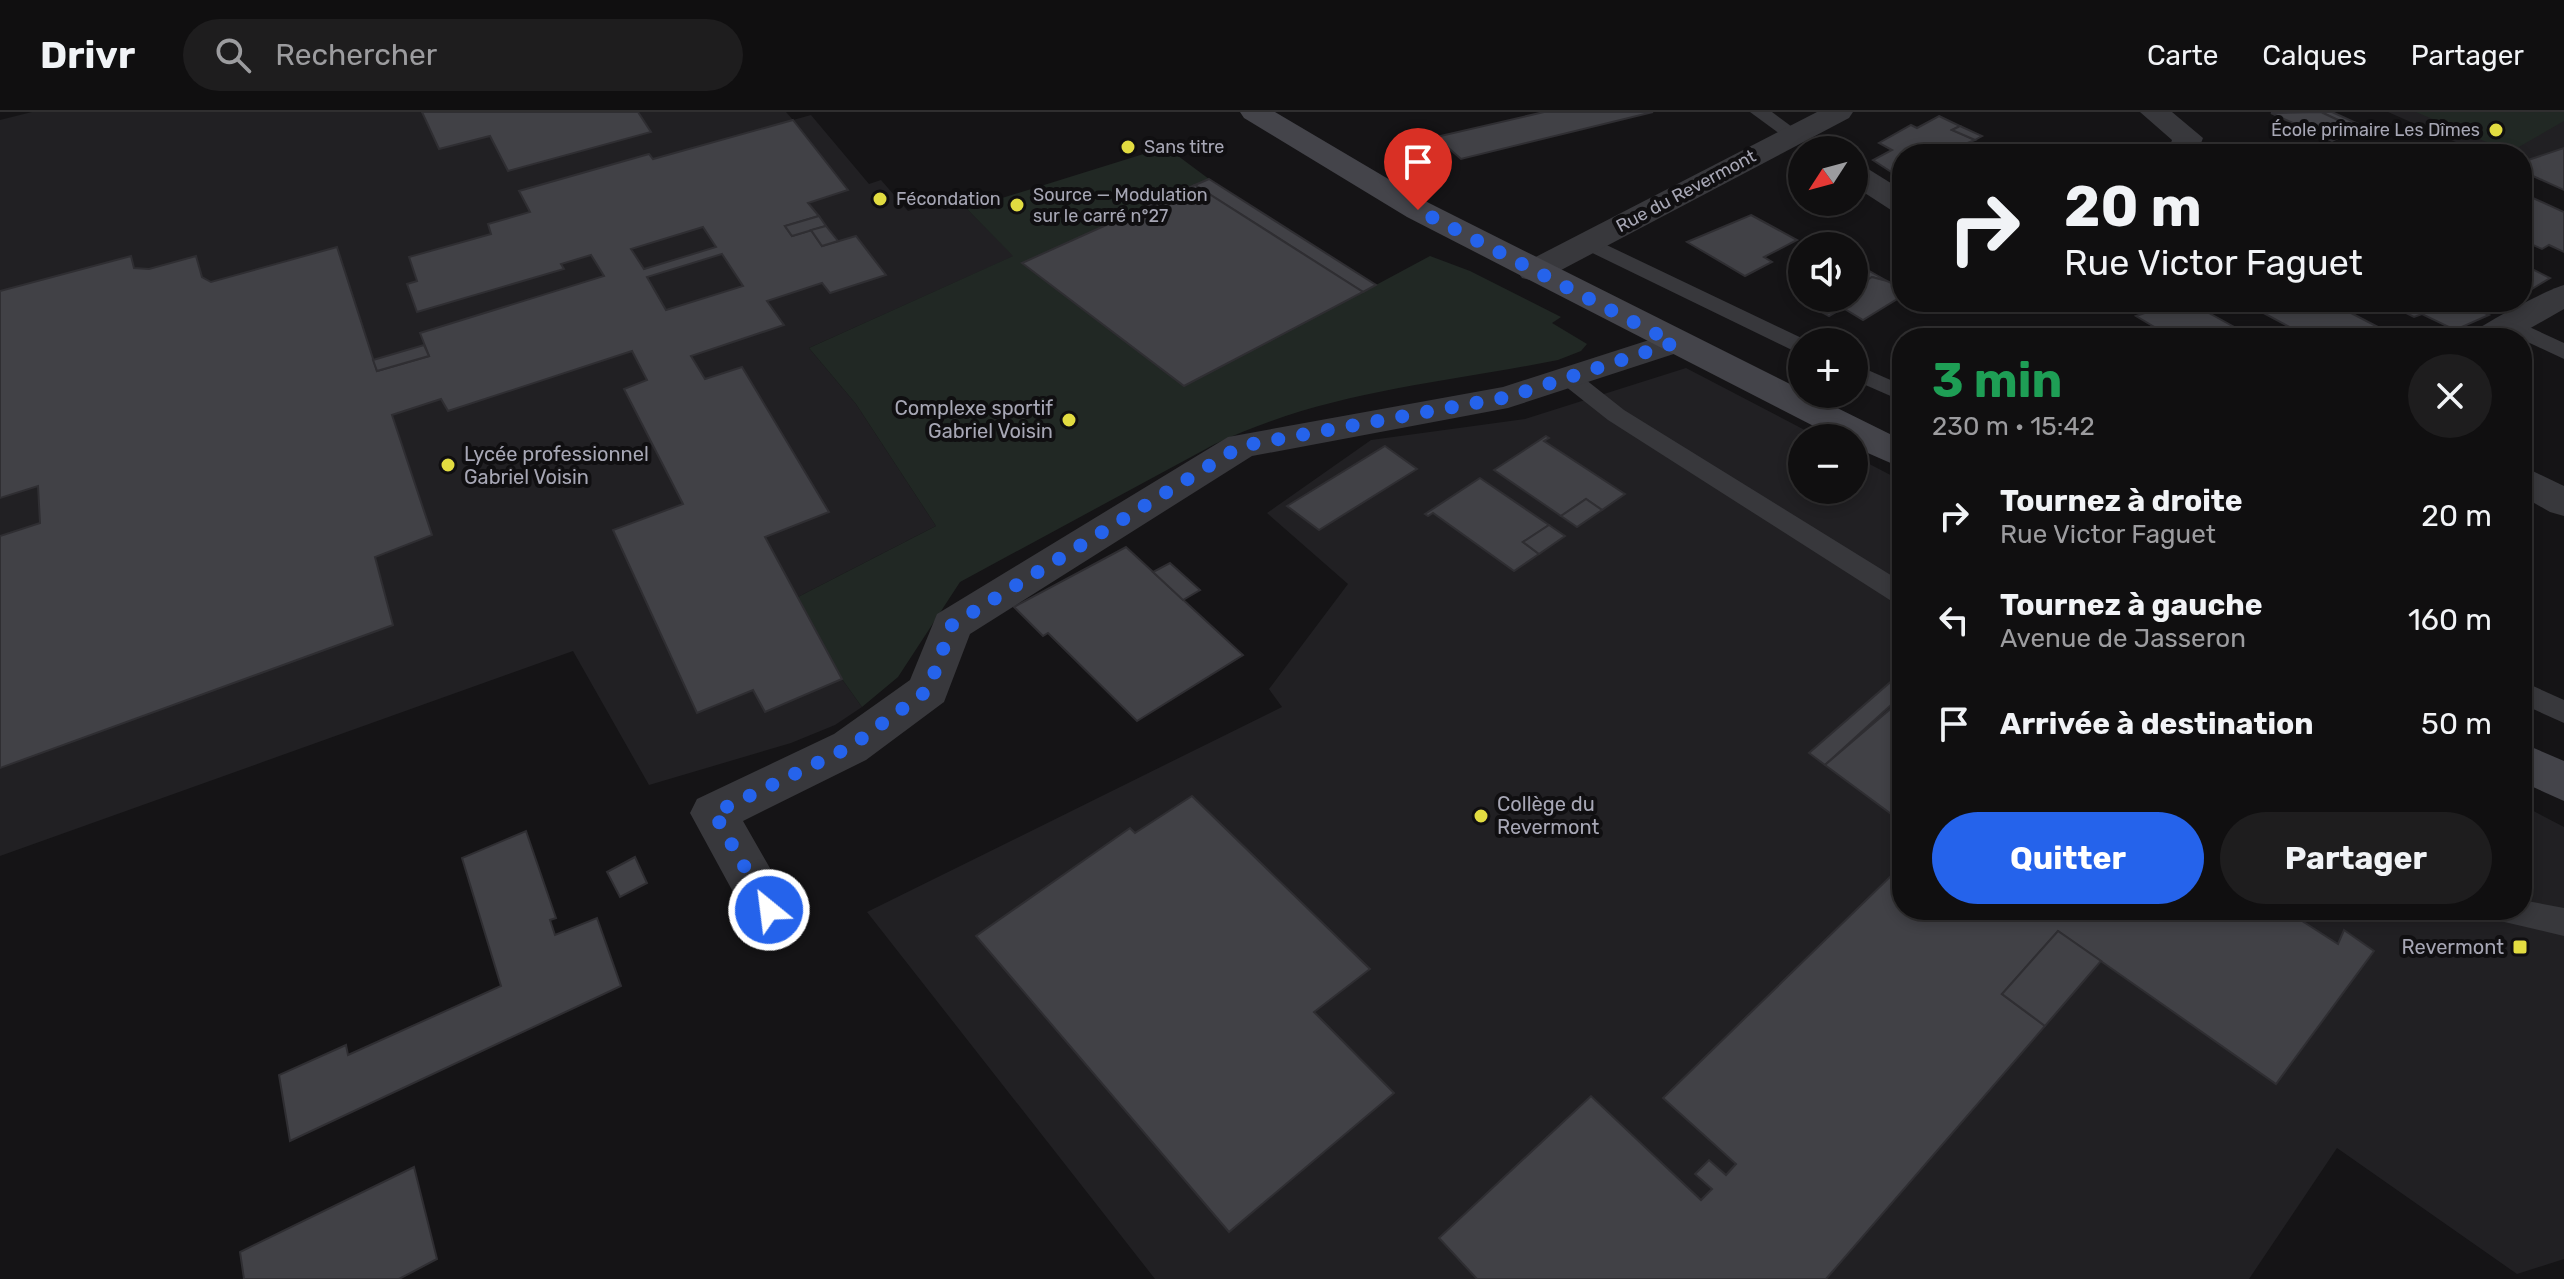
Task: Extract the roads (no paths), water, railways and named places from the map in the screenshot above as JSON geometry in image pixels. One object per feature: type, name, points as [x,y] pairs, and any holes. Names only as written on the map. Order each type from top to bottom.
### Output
[{"type":"main road","points":[[1254,112],[1418,210],[1674,343],[1892,451]]},
{"type":"main road","points":[[2532,766],[2564,782]]},
{"type":"street","name":"Rue du Revermont","points":[[1813,136],[1839,112]]},
{"type":"street","points":[[2154,112],[2188,138],[2186,144]]},
{"type":"street","name":"Rue du Revermont","points":[[1534,271],[1587,243],[1788,150]]},
{"type":"street","points":[[1868,182],[1892,197]]},
{"type":"street","points":[[2505,328],[2564,295]]},
{"type":"street","points":[[769,910],[714,813],[850,747],[928,690],[952,625],[1241,446],[1508,397],[1674,343]]},
{"type":"street","points":[[2532,485],[2564,503]]},
{"type":"lane","points":[[1759,112],[1797,136]]},
{"type":"lane","points":[[1587,243],[1788,339]]},
{"type":"lane","points":[[2532,342],[2564,352]]},
{"type":"lane","points":[[1568,377],[1616,415],[1892,589]]},
{"type":"lane","points":[[1868,378],[1892,389]]},
{"type":"lane","points":[[2532,697],[2564,712]]},
{"type":"lane","points":[[2532,915],[2564,922]]},
{"type":"place","name":"École primaire Les Dîmes","points":[[2496,130]]},
{"type":"place","name":"Sans titre","points":[[1128,147]]},
{"type":"place","name":"Fécondation","points":[[880,199]]},
{"type":"place","name":"Source — Modulation sur le carré n°27","points":[[1017,205]]},
{"type":"place","name":"Complexe sportif Gabriel Voisin","points":[[1069,420]]},
{"type":"place","name":"Lycée professionnel Gabriel Voisin","points":[[448,465]]},
{"type":"place","name":"Collège du Revermont","points":[[1481,816]]},
{"type":"place","name":"Revermont","points":[[2520,947]]}]
